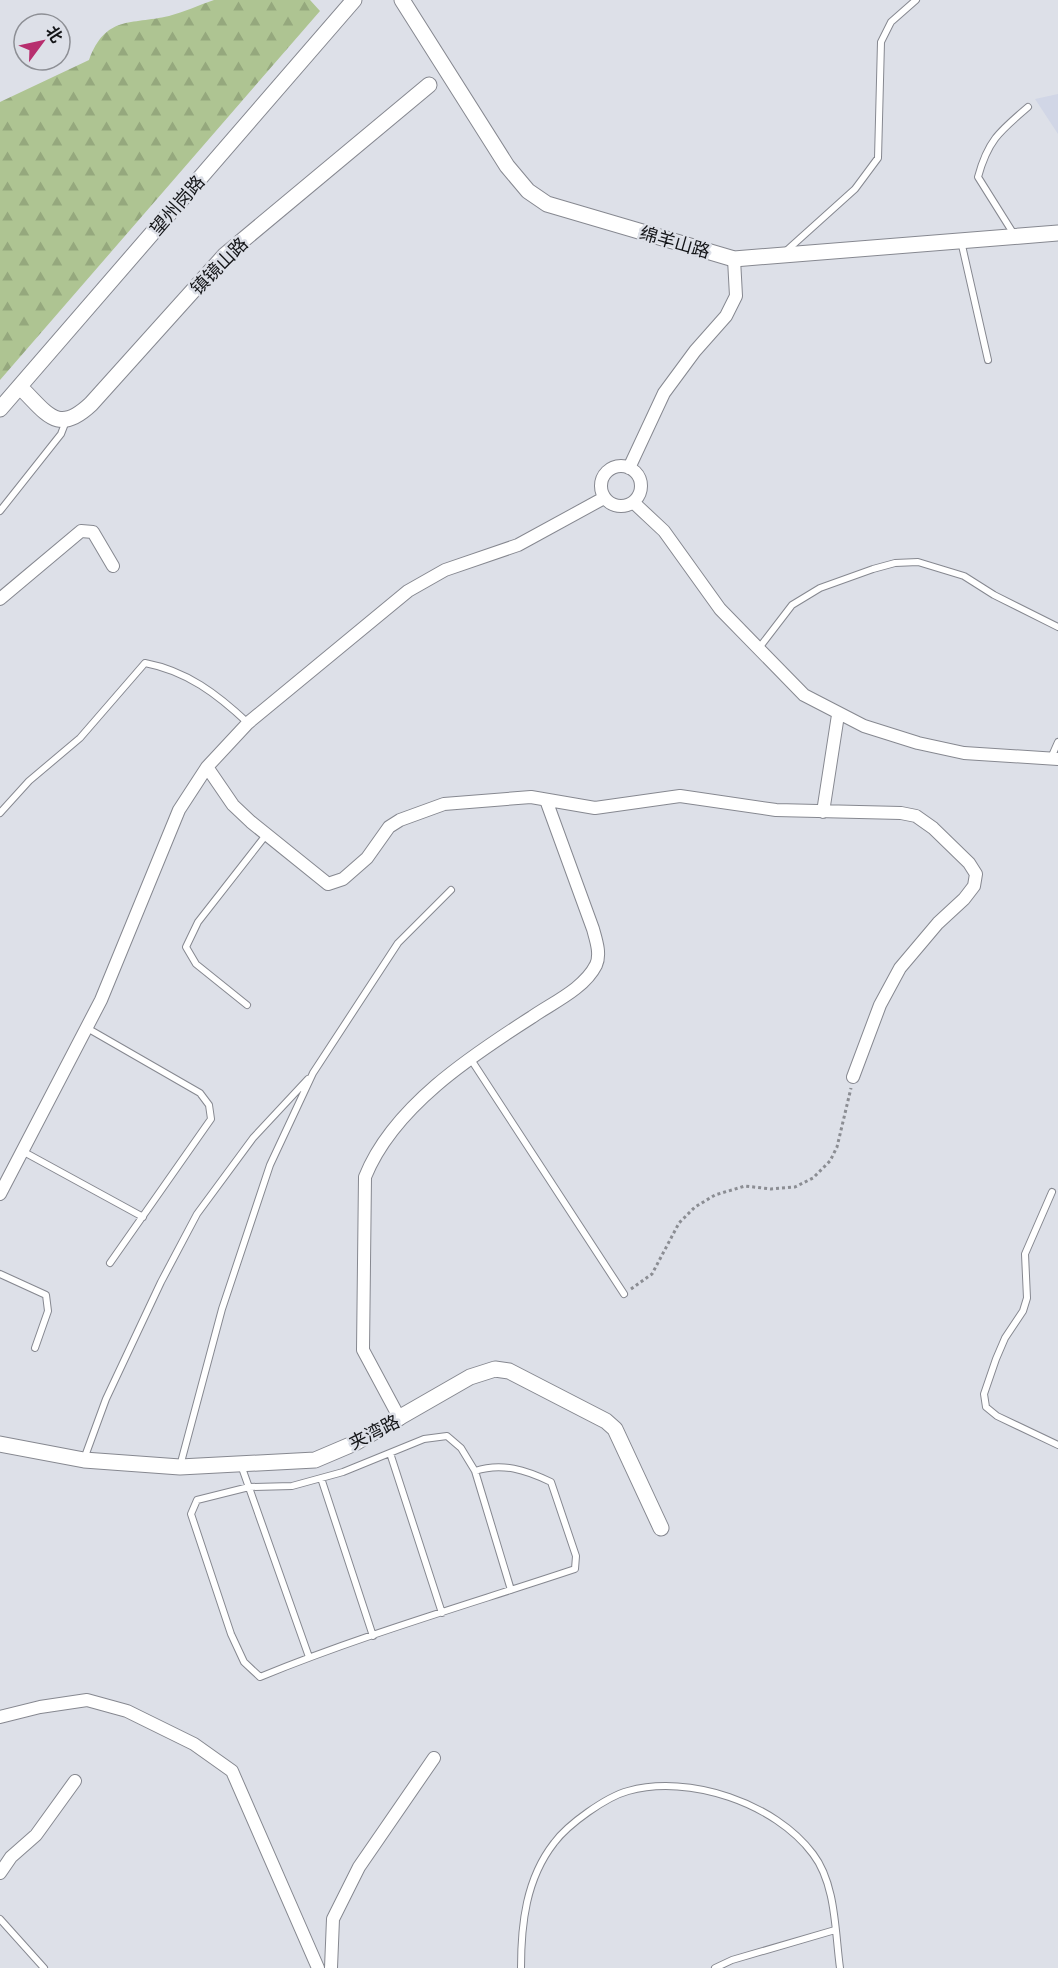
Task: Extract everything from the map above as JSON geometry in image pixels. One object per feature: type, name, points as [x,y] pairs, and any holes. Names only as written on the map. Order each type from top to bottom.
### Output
[{"type":"street","name":"望州岗路","points":[[0,410],[354,0]]},
{"type":"street","name":"绵羊山路","points":[[402,0],[507,166],[528,191],[547,204],[734,259],[1058,233]]},
{"type":"street","name":"镇镜山路","points":[[66,421],[74,419],[91,404],[225,255],[429,85]]},
{"type":"street","points":[[629,468],[664,393],[695,351],[726,316],[736,296],[734,259]]},
{"type":"street","points":[[20,387],[50,416],[66,421]]},
{"type":"street","points":[[616,467],[629,468],[634,471],[640,484],[640,490],[633,502],[621,507],[608,502],[604,498],[601,485],[605,473],[616,467]]},
{"type":"street","points":[[0,1194],[87,1028],[131,929],[178,810],[207,767],[248,723],[408,591],[445,570],[518,545],[604,498]]},
{"type":"street","points":[[633,502],[664,531],[708,595],[804,695],[864,726],[918,743],[964,753],[1054,760]]},
{"type":"street","points":[[0,599],[81,531],[93,532],[113,566]]},
{"type":"street","points":[[823,812],[838,714]]},
{"type":"street","points":[[207,767],[233,805],[328,884],[343,879],[367,858],[389,826],[444,804],[514,797],[595,808],[680,796],[776,810],[901,813],[916,816],[969,863],[976,874],[974,886],[964,899],[938,923],[900,968],[880,1005],[853,1077]]},
{"type":"street","points":[[400,1419],[363,1350],[364,1177],[369,1165],[397,1127],[436,1085],[470,1057],[578,986],[596,965],[598,949],[593,929],[546,800]]},
{"type":"street","name":"夹湾路","points":[[0,1444],[84,1460],[180,1467],[315,1460],[355,1443],[400,1419],[470,1377],[495,1370],[509,1371],[606,1421],[615,1429],[660,1528]]},
{"type":"street","points":[[0,1717],[40,1707],[87,1700],[128,1712],[194,1744],[232,1771],[318,1968]]},
{"type":"street","points":[[331,1968],[333,1919],[359,1867],[434,1758]]},
{"type":"street","points":[[0,1873],[12,1857],[36,1835],[75,1781]]},
{"type":"lane","points":[[783,255],[855,189],[878,158],[881,42],[891,22],[916,0]]},
{"type":"lane","points":[[1015,236],[978,177],[985,151],[1002,130],[1028,107]]},
{"type":"lane","points":[[960,241],[988,360]]},
{"type":"lane","points":[[0,511],[61,434],[66,421]]},
{"type":"lane","points":[[759,648],[792,605],[820,588],[873,569],[895,563],[918,561],[964,576],[994,595],[1058,627]]},
{"type":"lane","points":[[0,813],[29,781],[80,738],[145,663],[169,667],[217,693],[248,723]]},
{"type":"lane","points":[[1054,760],[1058,742]]},
{"type":"lane","points":[[247,1005],[196,964],[186,947],[198,922],[267,834]]},
{"type":"lane","points":[[180,1467],[222,1309],[270,1165],[313,1073],[398,943],[451,891]]},
{"type":"lane","points":[[87,1028],[200,1093],[209,1105],[211,1119],[110,1263]]},
{"type":"lane","points":[[470,1057],[624,1294]]},
{"type":"lane","points":[[84,1460],[106,1399],[161,1282],[197,1214],[253,1138],[313,1073]]},
{"type":"lane","points":[[24,1152],[143,1216]]},
{"type":"lane","points":[[1052,1192],[1025,1254],[1027,1298],[1023,1311],[1005,1338],[984,1394],[986,1407],[997,1416],[1058,1445]]},
{"type":"lane","points":[[0,1274],[46,1295],[48,1311],[35,1348]]},
{"type":"lane","points":[[475,1472],[486,1467],[524,1469],[551,1482],[576,1556],[575,1569],[309,1657],[260,1677],[244,1662],[231,1634],[191,1514],[196,1500],[249,1487],[292,1486],[321,1478],[424,1439],[447,1436],[461,1448],[475,1472],[511,1590]]},
{"type":"lane","points":[[390,1453],[442,1613]]},
{"type":"lane","points":[[241,1465],[309,1657]]},
{"type":"lane","points":[[321,1478],[373,1636]]},
{"type":"lane","points":[[521,1968],[524,1906],[554,1842],[587,1812],[627,1791],[662,1786],[702,1788],[735,1798],[788,1830],[813,1854],[827,1881],[840,1968]]},
{"type":"lane","points":[[0,1919],[44,1968]]},
{"type":"lane","points":[[715,1968],[732,1960],[835,1930]]},
{"type":"path","points":[[624,1294],[652,1274],[679,1223],[695,1207],[715,1195],[745,1186],[771,1189],[795,1187],[813,1178],[830,1161],[837,1148],[853,1077]]},
{"type":"shaded area","points":[[1058,94],[1058,134],[1035,99]]},
{"type":"green space","points":[[214,0],[310,0],[320,11],[0,380],[0,102],[64,72],[72,72],[72,68],[89,60],[103,35],[121,24],[180,13]]}]
